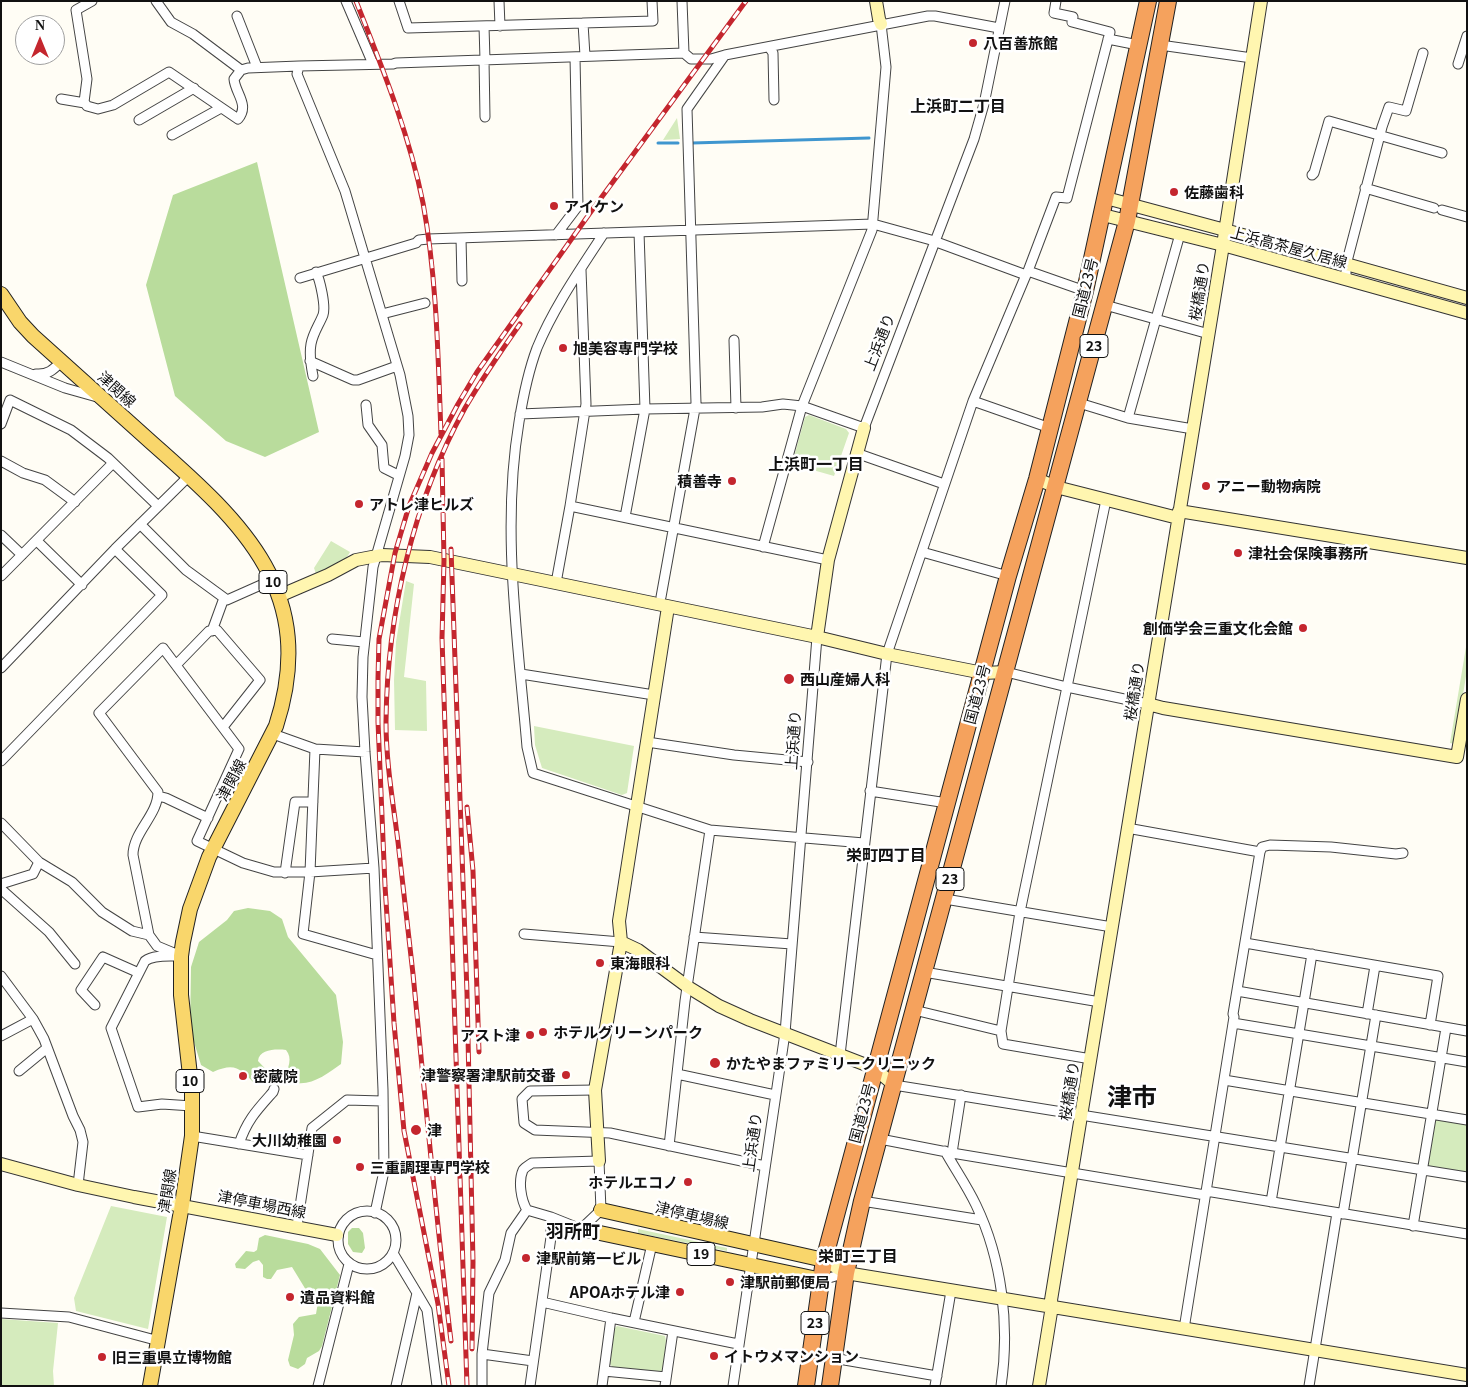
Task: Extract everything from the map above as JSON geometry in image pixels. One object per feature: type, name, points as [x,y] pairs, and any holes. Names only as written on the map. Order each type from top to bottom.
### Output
[{"type":"highway","name":"国道23号","points":[[806,1386],[824,1260],[874,1068],[1008,576],[1037,479],[1103,215],[1148,1]]},
{"type":"highway","name":"国道23号","points":[[830,1386],[846,1273],[862,1201],[1127,221],[1168,1]]},
{"type":"main road","name":"津関線","points":[[1,294],[20,322],[224,510],[243,532],[264,564],[272,580],[285,618],[289,658],[281,710],[273,734],[212,849],[190,909],[181,956],[181,995],[192,1106],[192,1136],[182,1206],[150,1386]]},
{"type":"main road","name":"津停車場線","points":[[601,1210],[824,1260]]},
{"type":"main road","name":"19","points":[[581,1229],[822,1280]]},
{"type":"street","points":[[85,104],[87,79],[76,10],[92,1]]},
{"type":"street","points":[[156,1],[171,22],[194,34],[241,70],[299,66],[684,53],[691,59],[711,59],[881,24],[935,16],[999,28]]},
{"type":"street","points":[[346,1],[373,64]]},
{"type":"street","points":[[399,1],[408,28],[652,20],[652,1]]},
{"type":"street","points":[[499,1],[500,26]]},
{"type":"street","points":[[682,1],[684,53]]},
{"type":"street","points":[[763,547],[802,406],[872,230],[886,67],[876,1]]},
{"type":"street","name":"上浜通り","points":[[732,1386],[785,1033],[817,637],[828,560],[864,428],[974,139],[984,104],[1005,1]]},
{"type":"street","points":[[840,1055],[887,654],[973,401],[1028,273],[1056,197],[1067,198],[1110,32],[1072,22],[1073,17],[1054,13],[1056,1]]},
{"type":"street","name":"桜橋通り","points":[[1039,1386],[1052,1306],[1051,1300],[1261,1]]},
{"type":"street","points":[[236,16],[257,68]]},
{"type":"street","points":[[583,23],[585,56]]},
{"type":"street","points":[[484,26],[485,117]]},
{"type":"street","points":[[1458,64],[1467,36]]},
{"type":"street","points":[[1108,38],[1138,44]]},
{"type":"street","points":[[1160,44],[1252,58]]},
{"type":"street","points":[[769,47],[772,53],[774,100]]},
{"type":"street","points":[[1346,279],[1346,265],[1379,135],[1389,107],[1406,111],[1423,53]]},
{"type":"street","points":[[599,1161],[532,1163],[524,1168],[521,1177],[522,1202],[527,1210],[581,1229],[601,1210],[598,1134],[595,1090],[620,942],[619,921],[654,695],[664,602],[675,527],[696,408],[687,109],[725,55]]},
{"type":"street","points":[[556,235],[578,206],[575,57]]},
{"type":"street","points":[[299,66],[297,74],[345,191],[366,258],[397,366],[408,416],[409,435],[405,456],[376,556],[364,642],[362,697],[374,868],[384,1170],[375,1212]]},
{"type":"street","points":[[61,99],[98,109],[113,105],[169,72],[238,119],[244,103],[234,84],[234,79],[241,70]]},
{"type":"street","points":[[139,120],[194,88]]},
{"type":"street","points":[[172,135],[221,108]]},
{"type":"street","points":[[1312,175],[1329,121],[1442,153]]},
{"type":"street","points":[[1366,188],[1467,217]]},
{"type":"street","name":"上浜高茶屋久居線","points":[[1106,198],[1467,298]]},
{"type":"street","name":"上浜高茶屋久居線","points":[[1103,215],[1223,245],[1467,313]]},
{"type":"street","points":[[302,279],[316,272],[416,243],[419,240],[873,224],[935,241],[1028,273],[1085,290]]},
{"type":"street","points":[[625,517],[645,409],[639,232]]},
{"type":"street","points":[[604,233],[549,322],[540,342],[528,378],[516,442],[510,502],[512,573],[527,747],[533,773],[710,830],[864,843]]},
{"type":"street","points":[[1128,418],[1180,234]]},
{"type":"street","points":[[461,238],[462,281]]},
{"type":"street","points":[[556,583],[586,404],[581,270]]},
{"type":"street","points":[[313,376],[310,349],[313,336],[324,313],[323,299],[316,272]]},
{"type":"street","points":[[382,314],[425,303]]},
{"type":"street","points":[[1105,305],[1208,334]]},
{"type":"street","points":[[734,340],[736,408]]},
{"type":"street","points":[[26,372],[46,374],[62,361]]},
{"type":"street","points":[[310,361],[353,380],[358,380],[397,366]]},
{"type":"street","points":[[1,362],[65,388],[104,400]]},
{"type":"street","points":[[1,424],[10,400],[71,430],[113,463],[158,506]]},
{"type":"street","points":[[973,401],[1050,428]]},
{"type":"street","points":[[1079,403],[1128,418],[1193,429]]},
{"type":"street","points":[[520,414],[645,409],[736,408],[783,404],[802,406],[864,428]]},
{"type":"street","points":[[366,405],[368,425],[382,445],[384,468],[398,475]]},
{"type":"street","points":[[856,453],[944,484]]},
{"type":"street","points":[[1,461],[23,473],[45,480],[75,502]]},
{"type":"street","points":[[1,576],[113,463]]},
{"type":"street","points":[[1,668],[189,476]]},
{"type":"street","points":[[1037,479],[1056,487],[1106,500],[1179,514],[1467,558]]},
{"type":"street","points":[[1091,1059],[1003,1044],[1001,1031],[1020,912],[1106,500]]},
{"type":"street","points":[[570,506],[828,560]]},
{"type":"street","points":[[140,524],[186,570],[227,600],[272,580]]},
{"type":"street","points":[[1,535],[22,556]]},
{"type":"street","points":[[36,540],[82,585]]},
{"type":"street","points":[[1,761],[162,595],[116,549]]},
{"type":"street","points":[[922,552],[1008,576]]},
{"type":"street","points":[[278,596],[328,575],[356,560],[382,555],[430,557],[556,583],[664,602],[887,654],[983,673],[1006,672],[1163,708],[1458,757],[1467,699]]},
{"type":"street","points":[[212,631],[224,598]]},
{"type":"street","points":[[176,665],[210,631],[217,630],[260,680],[223,728]]},
{"type":"street","points":[[332,640],[364,642]]},
{"type":"street","points":[[181,956],[157,946],[149,935],[135,868],[133,849],[158,800],[158,792],[99,713],[163,648],[240,749],[197,841],[259,869],[285,873],[374,868]]},
{"type":"street","points":[[521,674],[654,695]]},
{"type":"street","points":[[273,734],[315,749],[365,752]]},
{"type":"street","points":[[647,742],[734,755],[808,762]]},
{"type":"street","points":[[315,749],[310,872],[303,934],[377,955]]},
{"type":"street","points":[[870,791],[947,803]]},
{"type":"street","points":[[158,796],[208,818]]},
{"type":"street","points":[[285,873],[295,802],[313,802]]},
{"type":"street","points":[[1,823],[39,862],[72,882],[102,912],[132,932],[149,935]]},
{"type":"street","points":[[1127,828],[1260,852]]},
{"type":"street","points":[[669,1146],[685,1001],[710,830]]},
{"type":"street","points":[[1184,1329],[1234,1017],[1236,991],[1262,847],[1270,844],[1403,853]]},
{"type":"street","points":[[1,884],[33,874],[39,862]]},
{"type":"street","points":[[1,889],[49,932],[75,964]]},
{"type":"street","points":[[945,899],[1112,927]]},
{"type":"street","points":[[524,934],[620,942],[638,950],[688,987],[719,1006],[874,1068],[894,1085],[961,1094],[1467,1177]]},
{"type":"street","points":[[694,937],[792,944]]},
{"type":"street","points":[[1245,943],[1438,976],[1430,1025]]},
{"type":"street","points":[[1271,1202],[1312,954]]},
{"type":"street","points":[[181,956],[160,956],[148,959],[138,973],[111,1028],[138,1107],[162,1104],[192,1106]]},
{"type":"street","points":[[95,1005],[81,990],[103,957],[138,973]]},
{"type":"street","points":[[1309,1386],[1371,1046],[1371,1015],[1375,966]]},
{"type":"street","points":[[924,972],[1100,1002]]},
{"type":"street","points":[[1,976],[33,1019],[47,1048],[83,1137],[78,1185]]},
{"type":"street","points":[[1236,991],[1467,1031]]},
{"type":"street","points":[[914,1010],[1001,1031]]},
{"type":"street","points":[[1,1036],[33,1019]]},
{"type":"street","points":[[1233,1023],[1467,1062]]},
{"type":"street","points":[[1413,1226],[1446,1028]]},
{"type":"street","points":[[19,1071],[47,1048]]},
{"type":"street","points":[[677,1074],[775,1095]]},
{"type":"street","points":[[1224,1080],[1467,1120]]},
{"type":"street","points":[[239,1144],[250,1118],[274,1092],[274,1089]]},
{"type":"street","points":[[595,1090],[530,1091],[522,1099],[524,1123],[536,1130],[610,1133],[765,1166]]},
{"type":"street","points":[[961,1094],[948,1152],[982,1220],[994,1254],[1002,1298],[1005,1351],[1001,1386]]},
{"type":"street","points":[[296,1226],[312,1128],[347,1100],[382,1100]]},
{"type":"street","points":[[192,1136],[308,1155]]},
{"type":"street","points":[[880,1139],[948,1152],[1467,1234]]},
{"type":"street","name":"津停車場西線","points":[[1,1164],[78,1185],[337,1235]]},
{"type":"street","points":[[862,1201],[982,1220]]},
{"type":"street","points":[[482,1386],[482,1354],[489,1293],[505,1260],[511,1233],[527,1210]]},
{"type":"street","points":[[361,1212],[375,1212],[387,1219],[393,1226],[396,1235],[394,1253],[380,1267],[360,1268],[350,1264],[339,1249],[337,1235],[340,1228],[352,1215],[361,1212]]},
{"type":"street","points":[[530,1386],[551,1237],[551,1217]]},
{"type":"street","points":[[634,1322],[652,1244]]},
{"type":"street","points":[[394,1253],[427,1310],[438,1386]]},
{"type":"street","points":[[824,1260],[846,1273],[1467,1375]]},
{"type":"street","points":[[318,1386],[350,1264]]},
{"type":"street","points":[[822,1280],[846,1273]]},
{"type":"street","points":[[935,1386],[951,1291]]},
{"type":"street","points":[[396,1386],[417,1293]]},
{"type":"street","points":[[542,1302],[738,1344]]},
{"type":"street","points":[[1,1313],[69,1317],[159,1341]]},
{"type":"street","points":[[602,1386],[611,1318]]},
{"type":"street","points":[[604,1371],[666,1382],[673,1331]]},
{"type":"street","points":[[482,1354],[534,1361]]},
{"type":"street","points":[[833,1358],[937,1376]]},
{"type":"green space","points":[[677,118],[680,139],[663,140]]},
{"type":"green space","points":[[257,162],[319,432],[265,457],[226,441],[175,396],[146,285],[173,195]]},
{"type":"green space","points":[[809,415],[846,429],[849,433],[834,476],[792,464],[805,417]]},
{"type":"green space","points":[[331,541],[350,552],[344,560],[335,566],[316,574],[314,568]]},
{"type":"green space","points":[[406,581],[414,584],[404,677],[426,681],[427,731],[395,730],[394,680],[396,642]]},
{"type":"green space","points":[[1467,641],[1467,670],[1455,744],[1450,743]]},
{"type":"green space","points":[[534,726],[634,746],[627,793],[622,795],[542,768],[535,745]]},
{"type":"green space","points":[[248,908],[270,911],[282,919],[288,937],[336,995],[343,1042],[341,1064],[314,1081],[299,1083],[285,1077],[290,1060],[286,1050],[273,1050],[261,1054],[258,1061],[273,1077],[256,1085],[237,1069],[227,1068],[213,1072],[201,1065],[190,1029],[191,967],[199,942],[227,920],[234,911]]},
{"type":"green space","points":[[1435,1119],[1467,1124],[1467,1173],[1427,1166]]},
{"type":"green space","points":[[111,1206],[167,1217],[148,1329],[76,1311],[74,1298]]},
{"type":"green space","points":[[352,1228],[359,1228],[363,1233],[365,1248],[362,1253],[353,1252],[348,1244],[348,1232]]},
{"type":"green space","points":[[638,1229],[727,1248],[727,1251],[638,1233]]},
{"type":"green space","points":[[265,1235],[308,1244],[320,1249],[340,1275],[322,1346],[319,1351],[307,1358],[305,1364],[298,1369],[290,1366],[288,1360],[294,1335],[293,1324],[299,1317],[316,1314],[317,1299],[306,1290],[292,1267],[277,1270],[271,1279],[267,1279],[263,1277],[263,1265],[259,1260],[253,1262],[245,1269],[236,1268],[235,1264],[246,1251],[254,1252],[257,1250],[259,1238]]},
{"type":"green space","points":[[1,1319],[58,1323],[53,1371],[54,1386],[1,1386]]},
{"type":"green space","points":[[617,1326],[665,1336],[663,1371],[659,1373],[613,1368],[610,1364],[614,1329]]},
{"type":"waterway","points":[[692,143],[869,138]]},
{"type":"waterway","points":[[658,143],[678,143]]},
{"type":"railway","points":[[356,1],[403,126],[423,203],[434,289],[441,434]]},
{"type":"railway","points":[[449,1386],[438,1304],[404,1131],[394,1023],[385,886],[378,722],[379,639],[395,553],[409,506],[432,453],[477,372],[590,213],[746,1]]},
{"type":"railway","points":[[451,1341],[413,974],[388,767],[386,737],[388,681],[391,641],[406,560],[417,520],[431,482],[465,408],[520,324]]},
{"type":"railway","points":[[442,459],[444,560],[442,638],[467,1386]]},
{"type":"railway","points":[[451,549],[467,993],[473,1262],[472,1349]]},
{"type":"railway","points":[[467,807],[473,871],[479,1052]]},
{"type":"place","name":"八百善旅館","points":[[973,43]]},
{"type":"place","name":"佐藤歯科","points":[[1174,192]]},
{"type":"place","name":"アイケン","points":[[554,206]]},
{"type":"place","name":"旭美容専門学校","points":[[563,348]]},
{"type":"place","name":"積善寺","points":[[732,481]]},
{"type":"place","name":"アニー動物病院","points":[[1206,486]]},
{"type":"place","name":"アトレ津ヒルズ","points":[[359,504]]},
{"type":"place","name":"津社会保険事務所","points":[[1238,553]]},
{"type":"place","name":"創価学会三重文化会館","points":[[1303,628]]},
{"type":"place","name":"西山産婦人科","points":[[789,679]]},
{"type":"place","name":"東海眼科","points":[[600,963]]},
{"type":"place","name":"ホテルグリーンパーク","points":[[543,1032]]},
{"type":"place","name":"アスト津","points":[[530,1035]]},
{"type":"place","name":"かたやまファミリークリニック","points":[[715,1063]]},
{"type":"place","name":"津警察署津駅前交番","points":[[566,1075]]},
{"type":"place","name":"密蔵院","points":[[243,1076]]},
{"type":"place","name":"津","points":[[416,1130]]},
{"type":"place","name":"大川幼稚園","points":[[337,1140]]},
{"type":"place","name":"三重調理専門学校","points":[[360,1167]]},
{"type":"place","name":"ホテルエコノ","points":[[688,1182]]},
{"type":"place","name":"津駅前第一ビル","points":[[526,1258]]},
{"type":"place","name":"津駅前郵便局","points":[[730,1282]]},
{"type":"place","name":"APOAホテル津","points":[[680,1292]]},
{"type":"place","name":"遺品資料館","points":[[290,1297]]},
{"type":"place","name":"イトウメマンション","points":[[714,1356]]},
{"type":"place","name":"旧三重県立博物館","points":[[102,1357]]},
{"type":"district","name":"上浜町二丁目","points":[[958,106]]},
{"type":"district","name":"上浜町一丁目","points":[[816,464]]},
{"type":"district","name":"栄町四丁目","points":[[886,855]]},
{"type":"district","name":"津市","points":[[1132,1096]]},
{"type":"district","name":"羽所町","points":[[573,1231]]},
{"type":"district","name":"栄町三丁目","points":[[858,1256]]}]
